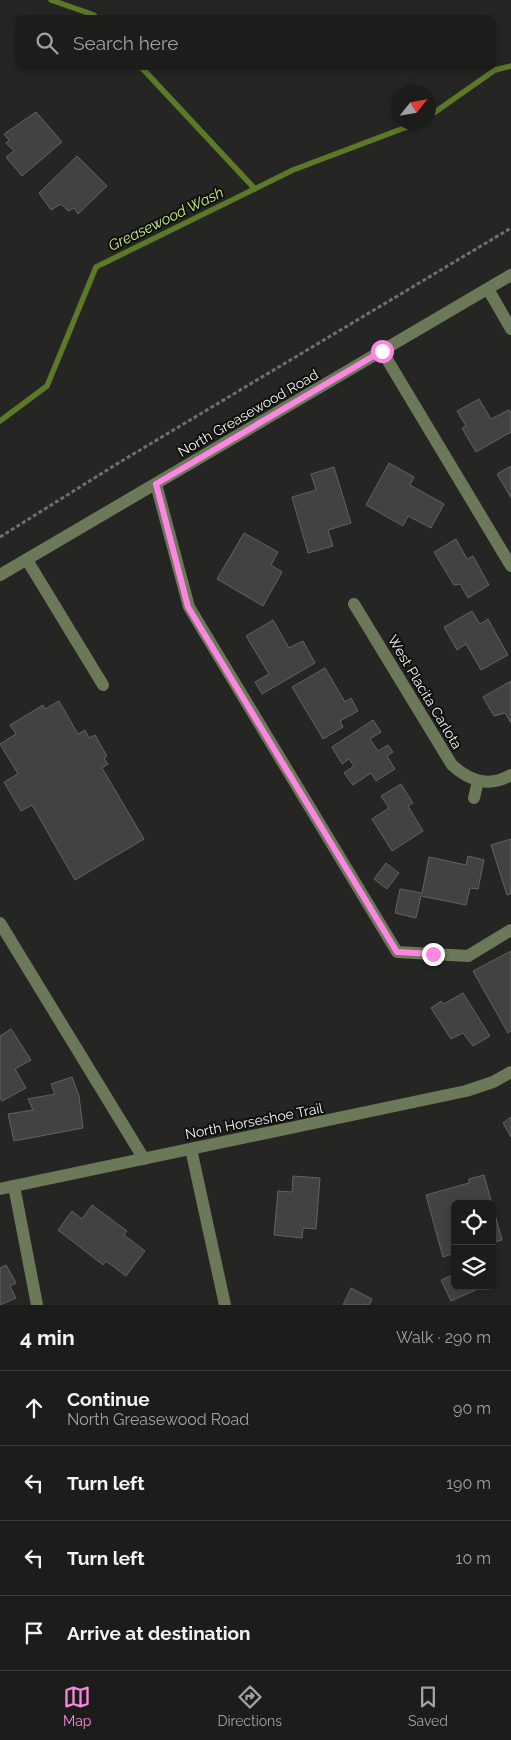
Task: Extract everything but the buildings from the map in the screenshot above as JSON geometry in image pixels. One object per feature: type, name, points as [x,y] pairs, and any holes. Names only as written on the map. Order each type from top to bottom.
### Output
[{"type":"street","name":"North Greasewood Road","points":[[0,576],[511,275]]},
{"type":"street","points":[[488,289],[511,329]]},
{"type":"street","points":[[382,351],[511,566]]},
{"type":"street","points":[[156,484],[188,607],[397,952],[468,956],[511,930]]},
{"type":"street","points":[[27,560],[103,685]]},
{"type":"street","name":"West Placita Carlota","points":[[354,604],[452,765],[463,775],[478,781]]},
{"type":"street","points":[[474,798],[478,781],[493,782],[504,780],[511,775]]},
{"type":"street","points":[[0,923],[144,1159]]},
{"type":"street","name":"North Horseshoe Trail","points":[[0,1189],[466,1091],[493,1082],[511,1072]]},
{"type":"street","points":[[190,1149],[225,1305]]},
{"type":"street","points":[[14,1186],[37,1305]]},
{"type":"path","points":[[0,537],[120,462],[511,228]]},
{"type":"waterway","points":[[51,0],[94,15]]},
{"type":"waterway","name":"Greasewood Wash","points":[[496,70],[511,66]]},
{"type":"waterway","points":[[144,70],[255,189]]},
{"type":"waterway","name":"Greasewood Wash","points":[[436,111],[495,70]]},
{"type":"waterway","name":"Greasewood Wash","points":[[0,421],[47,386],[96,267],[293,170],[399,130]]},
{"type":"route","points":[[382,351],[156,484],[188,607],[397,952],[433,954]]}]
